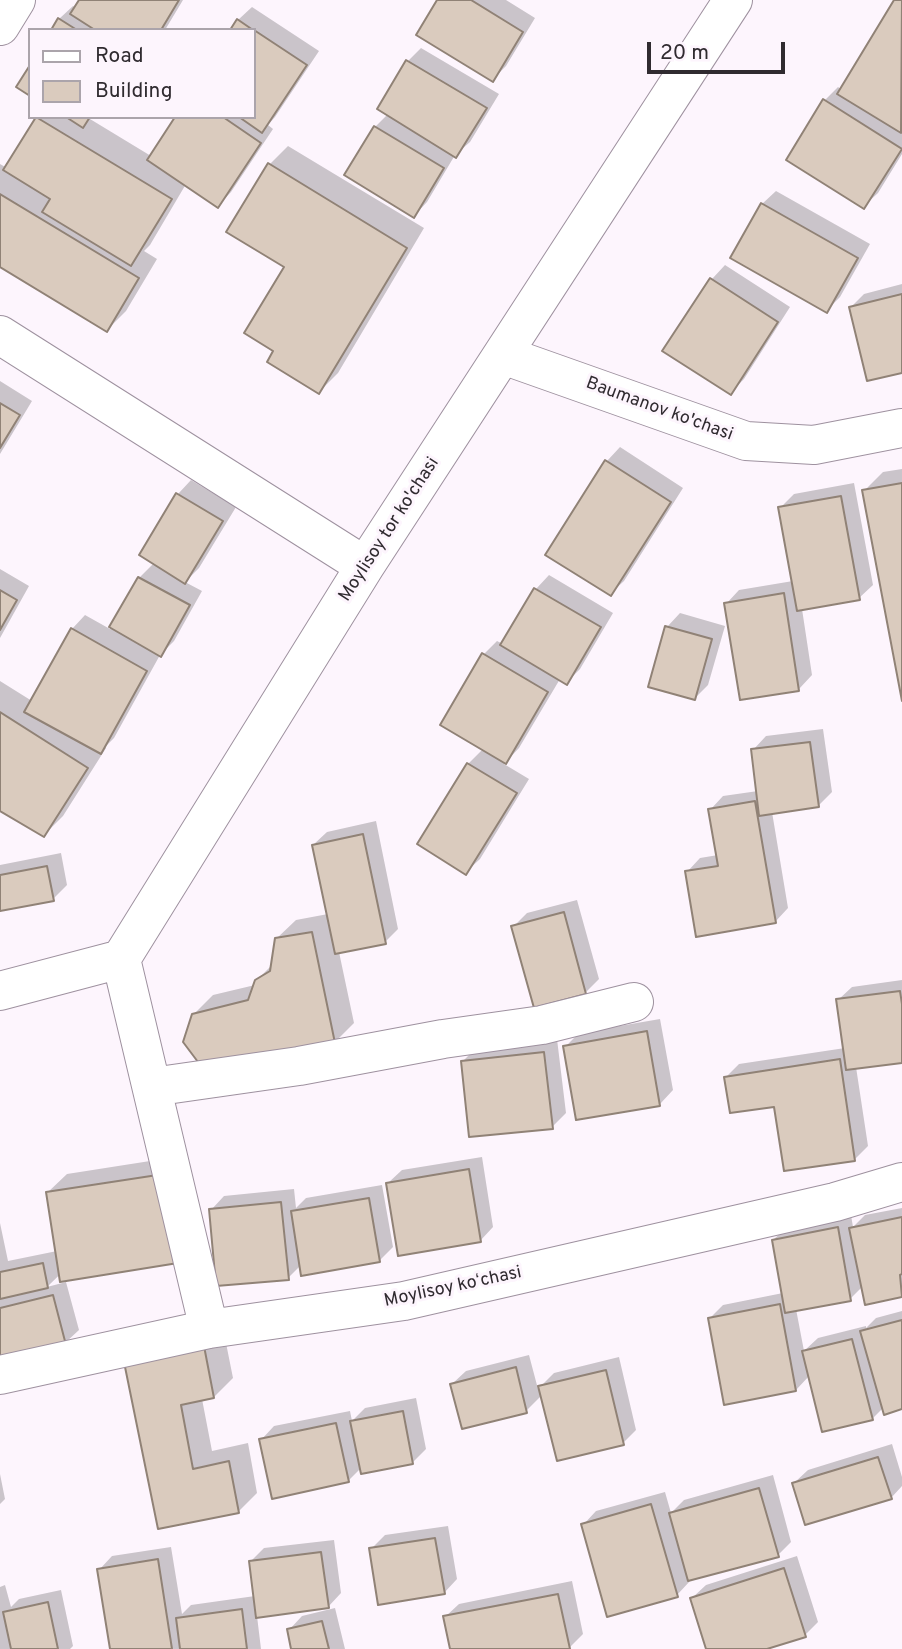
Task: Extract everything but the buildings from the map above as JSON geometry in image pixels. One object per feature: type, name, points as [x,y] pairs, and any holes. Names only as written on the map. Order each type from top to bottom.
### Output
[{"type":"street","points":[[0,26],[16,0]]},
{"type":"street","name":"Moylisoy tor ko'chasi","points":[[121,959],[366,566],[733,0]]},
{"type":"street","points":[[0,335],[366,566]]},
{"type":"street","name":"Baumanov ko'chasi","points":[[503,355],[746,441],[814,445],[902,428]]},
{"type":"street","points":[[0,992],[121,959],[209,1329]]},
{"type":"street","points":[[152,1087],[299,1066],[542,1025],[634,1002]]},
{"type":"street","name":"Moylisoy koʻchasi","points":[[0,1375],[209,1329],[404,1301],[835,1202],[902,1182]]}]
